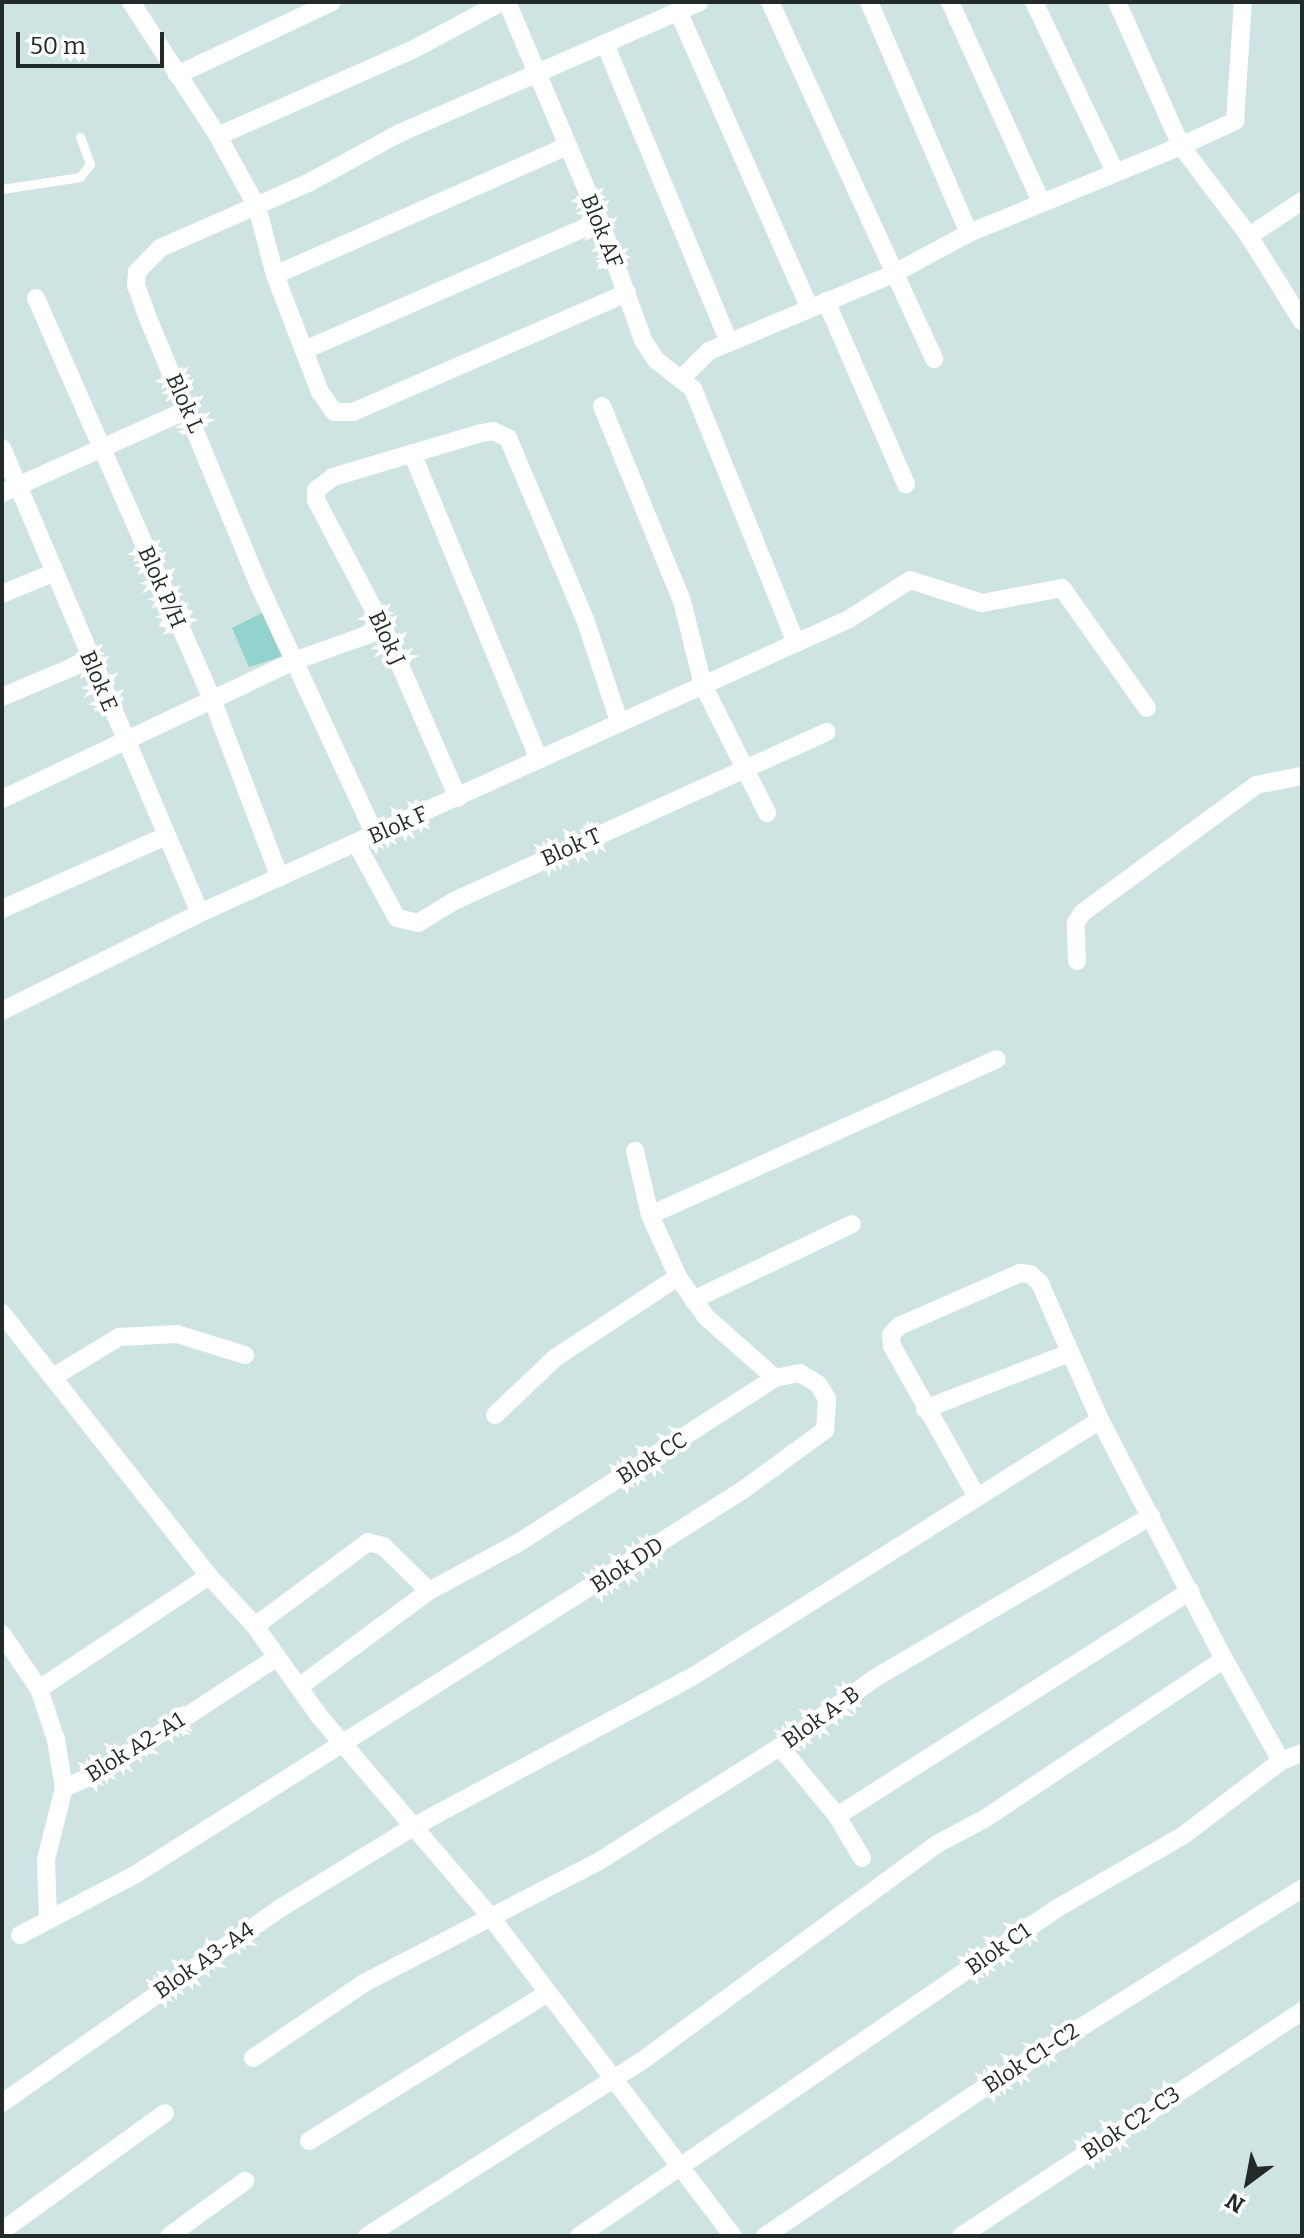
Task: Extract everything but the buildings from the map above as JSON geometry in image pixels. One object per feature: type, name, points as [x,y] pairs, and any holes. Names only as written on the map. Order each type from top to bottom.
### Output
[{"type":"street","points":[[177,75],[332,2]]},
{"type":"street","points":[[218,136],[414,49],[504,2]]},
{"type":"street","name":"Blok AF","points":[[504,2],[600,221],[643,340],[656,360],[693,389],[796,643]]},
{"type":"street","points":[[257,207],[400,133],[700,2]]},
{"type":"street","points":[[770,2],[891,275],[934,359]]},
{"type":"street","points":[[869,2],[969,233]]},
{"type":"street","points":[[950,2],[1041,202]]},
{"type":"street","points":[[1034,2],[1115,172]]},
{"type":"street","points":[[1117,2],[1181,146],[1249,236],[1302,321]]},
{"type":"street","points":[[681,379],[709,351],[891,275],[969,233],[1235,121],[1243,2]]},
{"type":"street","points":[[133,3],[218,136],[257,207],[275,275],[307,349],[320,392],[334,412],[353,412],[627,293]]},
{"type":"street","points":[[678,11],[906,484]]},
{"type":"street","points":[[605,44],[729,342]]},
{"type":"street","points":[[275,275],[565,147]]},
{"type":"street","points":[[1249,236],[1302,201]]},
{"type":"street","name":"Blok L","points":[[257,207],[160,248],[137,272],[136,286],[294,661],[375,835]]},
{"type":"street","points":[[307,349],[600,221]]},
{"type":"street","name":"Blok P/H","points":[[36,298],[212,699],[280,878]]},
{"type":"street","points":[[602,406],[682,601],[703,685],[767,813]]},
{"type":"street","points":[[10,490],[189,409]]},
{"type":"street","points":[[539,760],[412,453],[493,431],[508,438],[585,619],[619,721]]},
{"type":"street","name":"Blok E","points":[[2,448],[10,490],[53,573],[164,837],[200,913]]},
{"type":"street","name":"Blok J","points":[[412,453],[322,483],[316,500],[384,629],[458,798]]},
{"type":"street","points":[[2,594],[53,573]]},
{"type":"street","name":"Blok F","points":[[2,1011],[200,913],[849,619],[910,580],[982,603],[1058,586],[1147,708]]},
{"type":"street","points":[[2,799],[294,661],[384,629]]},
{"type":"street","points":[[2,697],[89,660]]},
{"type":"street","name":"Blok T","points":[[356,843],[397,918],[418,923],[454,901],[826,732]]},
{"type":"street","points":[[1077,961],[1076,923],[1093,904],[1256,785],[1273,786],[1302,776]]},
{"type":"street","points":[[2,909],[164,837]]},
{"type":"street","points":[[650,1215],[997,1059]]},
{"type":"street","points":[[635,1151],[650,1215],[678,1277],[693,1300],[731,1342],[775,1378]]},
{"type":"street","points":[[693,1300],[852,1224]]},
{"type":"street","points":[[977,1497],[925,1409],[892,1346],[891,1335],[899,1326],[1020,1273],[1040,1283],[1067,1354],[1100,1420],[1224,1659],[1281,1761]]},
{"type":"street","points":[[495,1415],[555,1358],[678,1277]]},
{"type":"street","points":[[2,1313],[209,1576],[255,1626],[343,1745],[490,1916],[733,2236]]},
{"type":"street","points":[[53,1377],[119,1337],[177,1334],[245,1355]]},
{"type":"street","points":[[925,1409],[1067,1354]]},
{"type":"street","name":"Blok DD","points":[[20,1935],[136,1874],[343,1745],[743,1490],[825,1430],[828,1408],[818,1384],[800,1373],[775,1378]]},
{"type":"street","name":"Blok CC","points":[[300,1686],[429,1591],[516,1544],[775,1378]]},
{"type":"street","name":"Blok A3-A4","points":[[2,2103],[220,1947],[413,1827],[692,1677],[1100,1420]]},
{"type":"street","name":"Blok A-B","points":[[253,2058],[364,1983],[601,1860],[780,1747],[875,1678],[1151,1516]]},
{"type":"street","points":[[255,1626],[368,1542],[383,1546],[429,1591]]},
{"type":"street","points":[[39,1689],[209,1576]]},
{"type":"street","points":[[837,1816],[1190,1591]]},
{"type":"street","points":[[2,1634],[39,1689],[56,1740],[64,1788]]},
{"type":"street","name":"Blok A2-A1","points":[[48,1919],[46,1859],[64,1788],[103,1771],[276,1658]]},
{"type":"street","points":[[367,2236],[706,2016],[937,1844],[986,1818],[1224,1659]]},
{"type":"street","points":[[780,1747],[837,1816],[862,1858]]},
{"type":"street","name":"Blok C1","points":[[579,2236],[1056,1909],[1184,1835],[1281,1761],[1302,1753]]},
{"type":"street","name":"Blok C1-C2","points":[[765,2236],[985,2088],[1302,1889]]},
{"type":"street","points":[[309,2141],[548,1993]]},
{"type":"street","name":"Blok C2-C3","points":[[961,2236],[1302,2011]]},
{"type":"street","points":[[2,2231],[165,2113]]},
{"type":"street","points":[[169,2236],[245,2181]]},
{"type":"lane","points":[[2,189],[80,177],[90,164],[80,137]]},
{"type":"shaded area","points":[[266,611],[286,655],[249,667],[232,628]]}]
